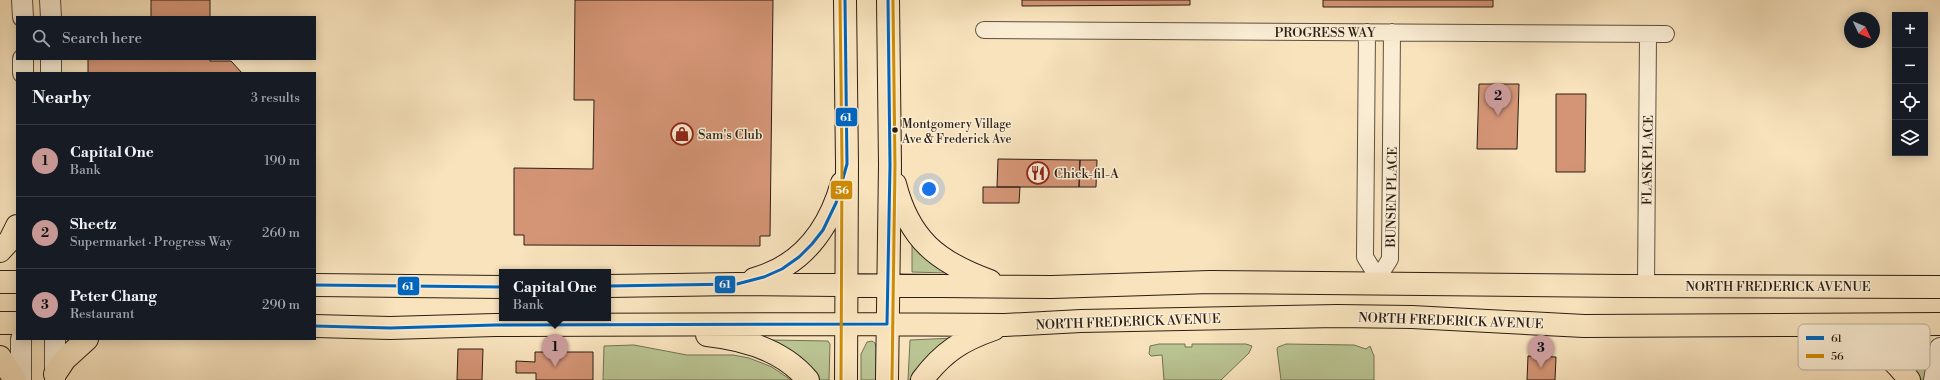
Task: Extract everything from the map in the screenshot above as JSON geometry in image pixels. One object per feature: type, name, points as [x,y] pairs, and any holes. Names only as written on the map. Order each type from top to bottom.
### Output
[{"type":"main road","points":[[845,0],[847,164],[846,380]]},
{"type":"main road","points":[[887,380],[890,165],[888,0]]},
{"type":"main road","points":[[737,284],[764,277],[782,269],[799,257],[812,244],[823,230],[836,203],[847,164]]},
{"type":"main road","points":[[890,165],[902,206],[911,226],[924,243],[945,260],[976,276],[1000,285]]},
{"type":"main road","points":[[0,251],[10,240],[16,228]]},
{"type":"main road","points":[[0,282],[16,282]]},
{"type":"main road","name":"NORTH FREDERICK AVENUE","points":[[611,286],[847,284],[1000,285],[1052,287],[1210,282],[1940,287]]},
{"type":"main road","points":[[316,285],[499,287]]},
{"type":"main road","name":"NORTH FREDERICK AVENUE","points":[[316,326],[847,324],[1005,325],[1081,321],[1336,316],[1412,317],[1584,326],[1830,323],[1940,324]]},
{"type":"main road","points":[[0,323],[16,323]]},
{"type":"main road","points":[[922,380],[935,363],[955,346],[972,337],[1005,325]]},
{"type":"main road","points":[[624,326],[714,336],[754,344],[781,356],[798,368],[808,380]]},
{"type":"main road","points":[[55,377],[64,358],[86,340]]},
{"type":"main road","points":[[0,357],[15,380]]},
{"type":"main road","points":[[1901,370],[1909,380]]},
{"type":"street","points":[[22,0],[22,16]]},
{"type":"street","points":[[50,0],[51,16]]},
{"type":"street","name":"PROGRESS WAY","points":[[984,30],[1666,34]]},
{"type":"street","name":"BUNSEN PLACE","points":[[1367,32],[1365,257],[1378,278],[1390,259],[1392,32]]},
{"type":"street","name":"FLASK PLACE","points":[[1646,286],[1648,34]]},
{"type":"street","points":[[23,60],[23,72]]},
{"type":"street","points":[[51,60],[51,72]]},
{"type":"street","points":[[21,340],[21,380]]},
{"type":"street","points":[[55,340],[55,377]]},
{"type":"street","points":[[1934,380],[1940,348]]},
{"type":"green space","points":[[912,242],[947,273],[912,272]]},
{"type":"green space","points":[[955,338],[915,380],[908,380],[910,340]]},
{"type":"green space","points":[[772,340],[828,341],[830,344],[829,380],[816,380]]},
{"type":"green space","points":[[872,341],[875,343],[876,348],[876,380],[861,380],[861,354],[867,342]]},
{"type":"green space","points":[[1159,344],[1185,344],[1185,347],[1192,347],[1192,344],[1246,344],[1252,346],[1249,353],[1221,380],[1164,380],[1162,355],[1151,356],[1149,354],[1150,346]]},
{"type":"green space","points":[[1286,344],[1354,345],[1366,349],[1370,346],[1374,356],[1374,380],[1281,380],[1277,349],[1278,347]]},
{"type":"green space","points":[[634,345],[687,355],[733,355],[749,358],[772,367],[791,380],[603,380],[604,346]]},
{"type":"green space","points":[[1908,370],[1927,370],[1926,380],[1917,380]]},
{"type":"building","points":[[151,0],[210,0],[210,16],[151,16]]},
{"type":"building","name":"Sam's Club","points":[[575,0],[773,0],[770,236],[760,236],[760,246],[524,245],[524,235],[514,235],[514,168],[593,169],[594,100],[574,100]]},
{"type":"building","points":[[1022,0],[1190,0],[1190,5],[1022,6]]},
{"type":"building","points":[[1323,0],[1493,0],[1493,7],[1323,7]]},
{"type":"building","points":[[88,60],[231,61],[241,72],[88,72]]},
{"type":"building","points":[[1479,84],[1519,84],[1517,149],[1477,149]]},
{"type":"building","points":[[1556,94],[1586,94],[1585,172],[1556,172]]},
{"type":"building","name":"Chick-fil-A","points":[[998,159],[1080,160],[1079,187],[997,187]]},
{"type":"building","points":[[1080,160],[1097,160],[1096,187],[1079,187]]},
{"type":"building","points":[[983,187],[1020,187],[1019,203],[983,203]]},
{"type":"building","points":[[458,349],[483,349],[482,380],[457,380]]},
{"type":"building","points":[[535,352],[593,352],[593,380],[536,380],[536,373],[516,373],[516,361],[535,362]]},
{"type":"building","points":[[1528,356],[1556,357],[1555,380],[1527,380]]},
{"type":"transit line","name":"56","points":[[840,0],[842,164],[841,380]]},
{"type":"transit line","name":"61","points":[[611,286],[737,284],[764,277],[782,269],[799,257],[812,244],[823,230],[836,203],[847,164],[845,0]]},
{"type":"transit line","name":"61","points":[[316,326],[390,328],[495,325],[887,324],[890,165],[888,0]]},
{"type":"transit line","name":"56","points":[[892,380],[895,165],[893,0]]},
{"type":"transit line","name":"61","points":[[316,285],[499,287]]},
{"type":"place","name":"Sheetz","points":[[1498,116]]},
{"type":"place","name":"Montgomery Village Ave & Frederick Ave","points":[[895,130]]},
{"type":"place","name":"Sam's Club","points":[[682,134]]},
{"type":"place","name":"Chick-fil-A","points":[[1038,173]]},
{"type":"place","name":"Capital One","points":[[555,367]]},
{"type":"place","name":"Peter Chang","points":[[1541,368]]}]
